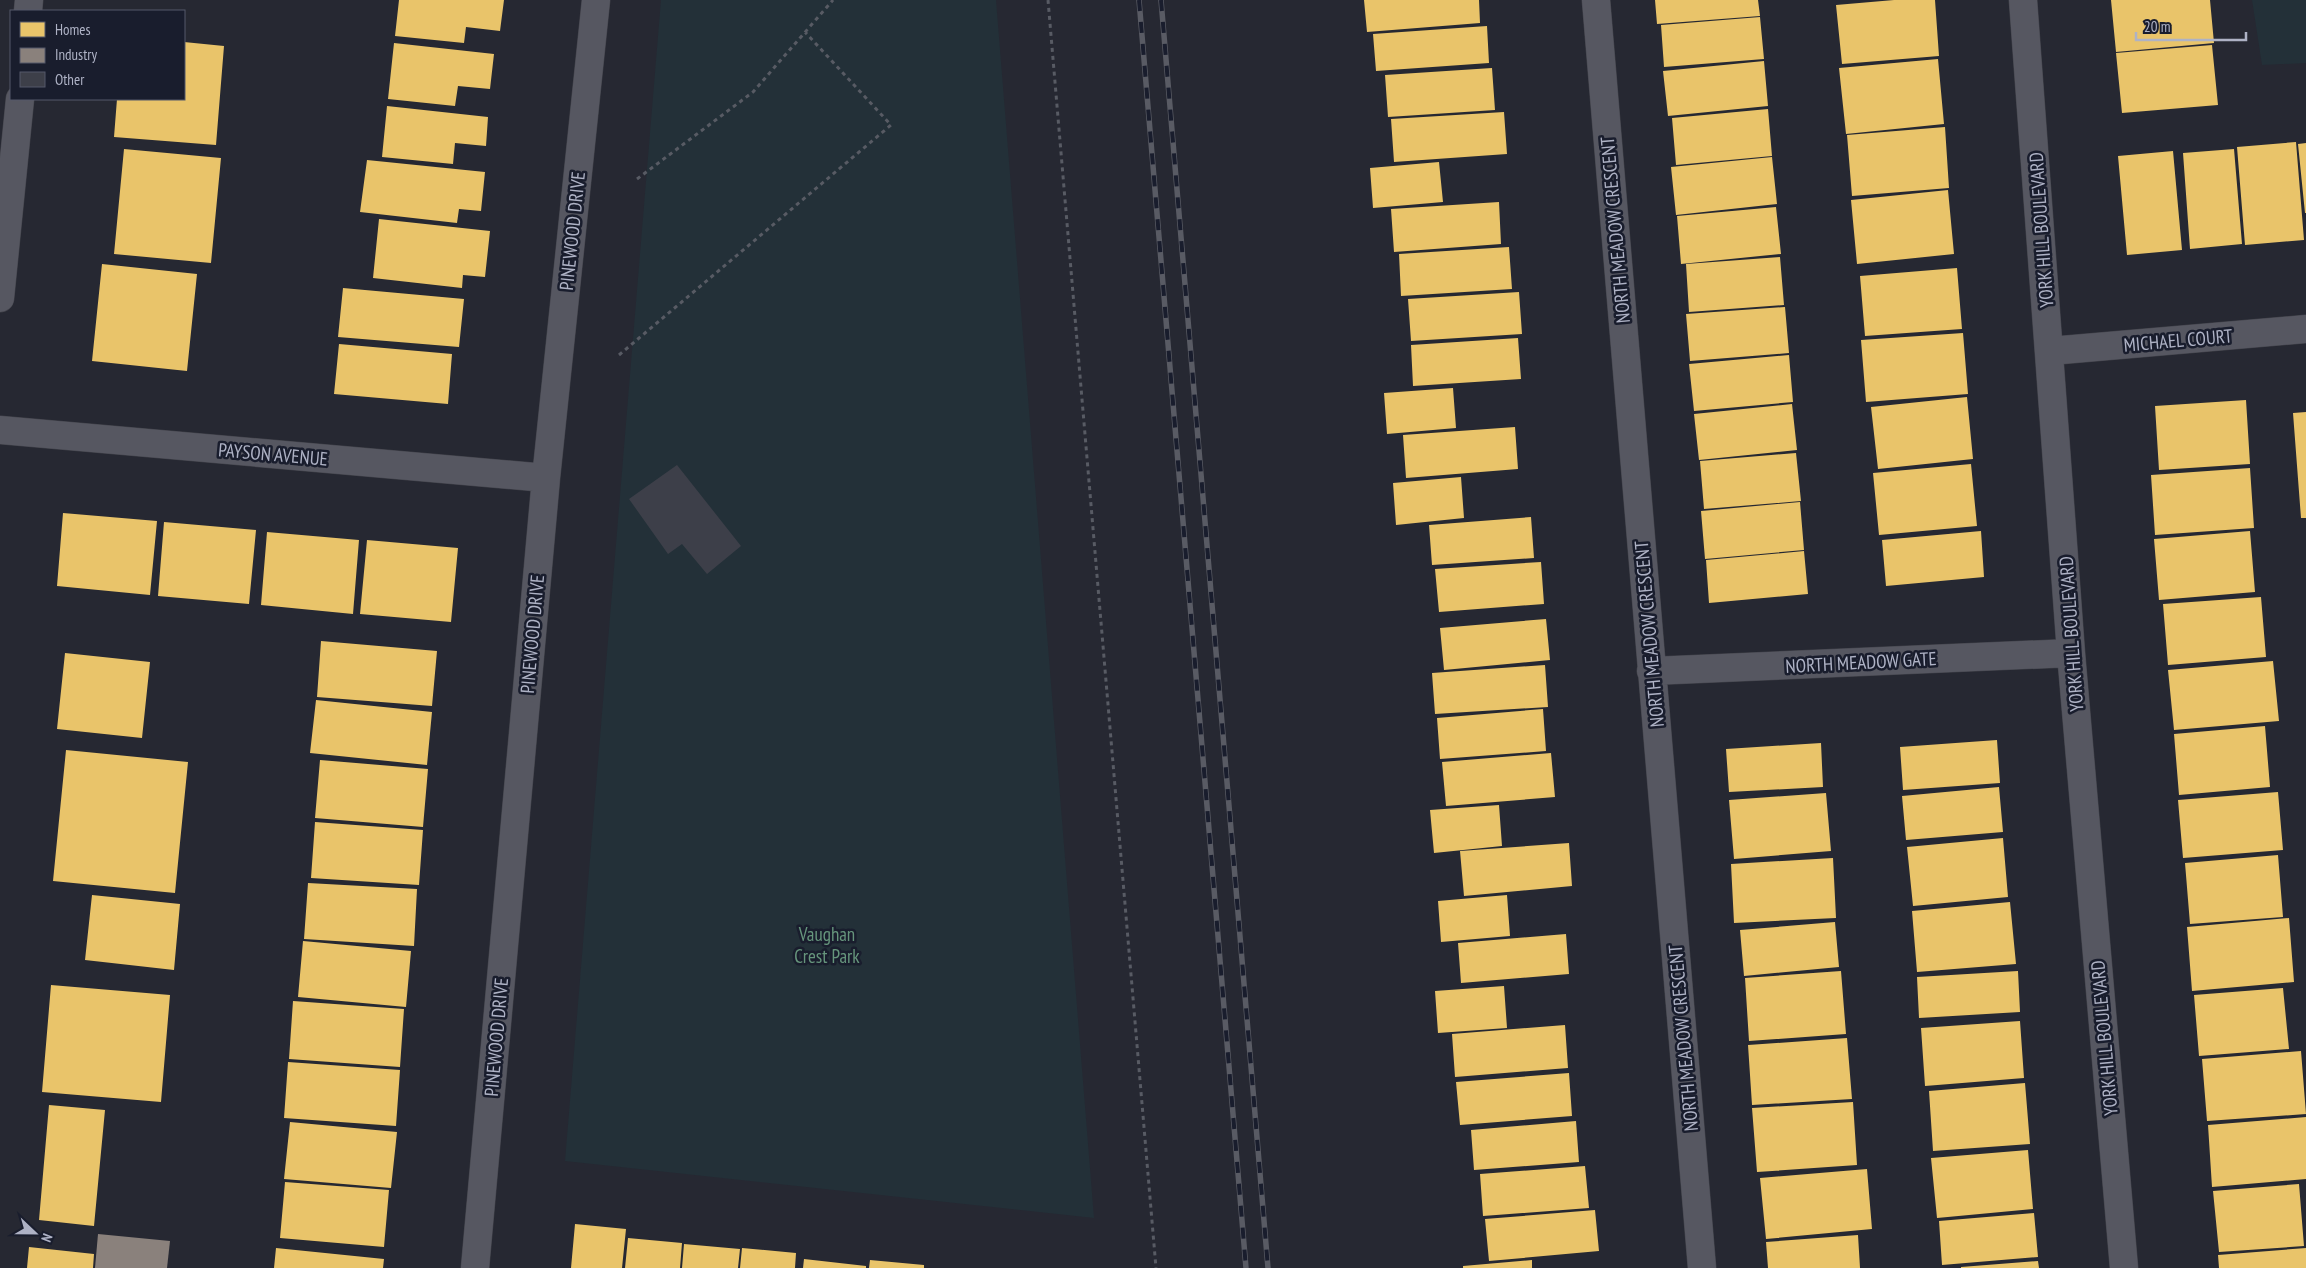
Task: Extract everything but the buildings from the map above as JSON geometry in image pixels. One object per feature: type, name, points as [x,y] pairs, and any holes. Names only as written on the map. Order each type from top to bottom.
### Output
[{"type":"street","name":"PINEWOOD DRIVE","points":[[475,1268],[546,478],[596,0]]},
{"type":"street","name":"NORTH MEADOW CRESCENT","points":[[1596,0],[1702,1268]]},
{"type":"street","name":"YORK HILL BOULEVARD","points":[[2024,0],[2071,653],[2124,1268]]},
{"type":"street","points":[[0,298],[20,100]]},
{"type":"street","name":"MICHAEL COURT","points":[[2050,351],[2306,328]]},
{"type":"street","name":"PAYSON AVENUE","points":[[0,430],[546,478]]},
{"type":"street","name":"NORTH MEADOW GATE","points":[[1652,671],[2071,653]]},
{"type":"path","points":[[637,179],[753,92],[833,0]]},
{"type":"path","points":[[1048,0],[1156,1268]]},
{"type":"path","points":[[619,355],[891,125],[805,32]]},
{"type":"green space","name":"Vaughan Crest Park","points":[[661,0],[996,0],[1094,1218],[565,1161]]},
{"type":"green space","points":[[2252,0],[2306,0],[2306,63],[2262,65]]},
{"type":"railway","points":[[1139,0],[1246,1268]]},
{"type":"railway","points":[[1161,0],[1268,1268]]}]
